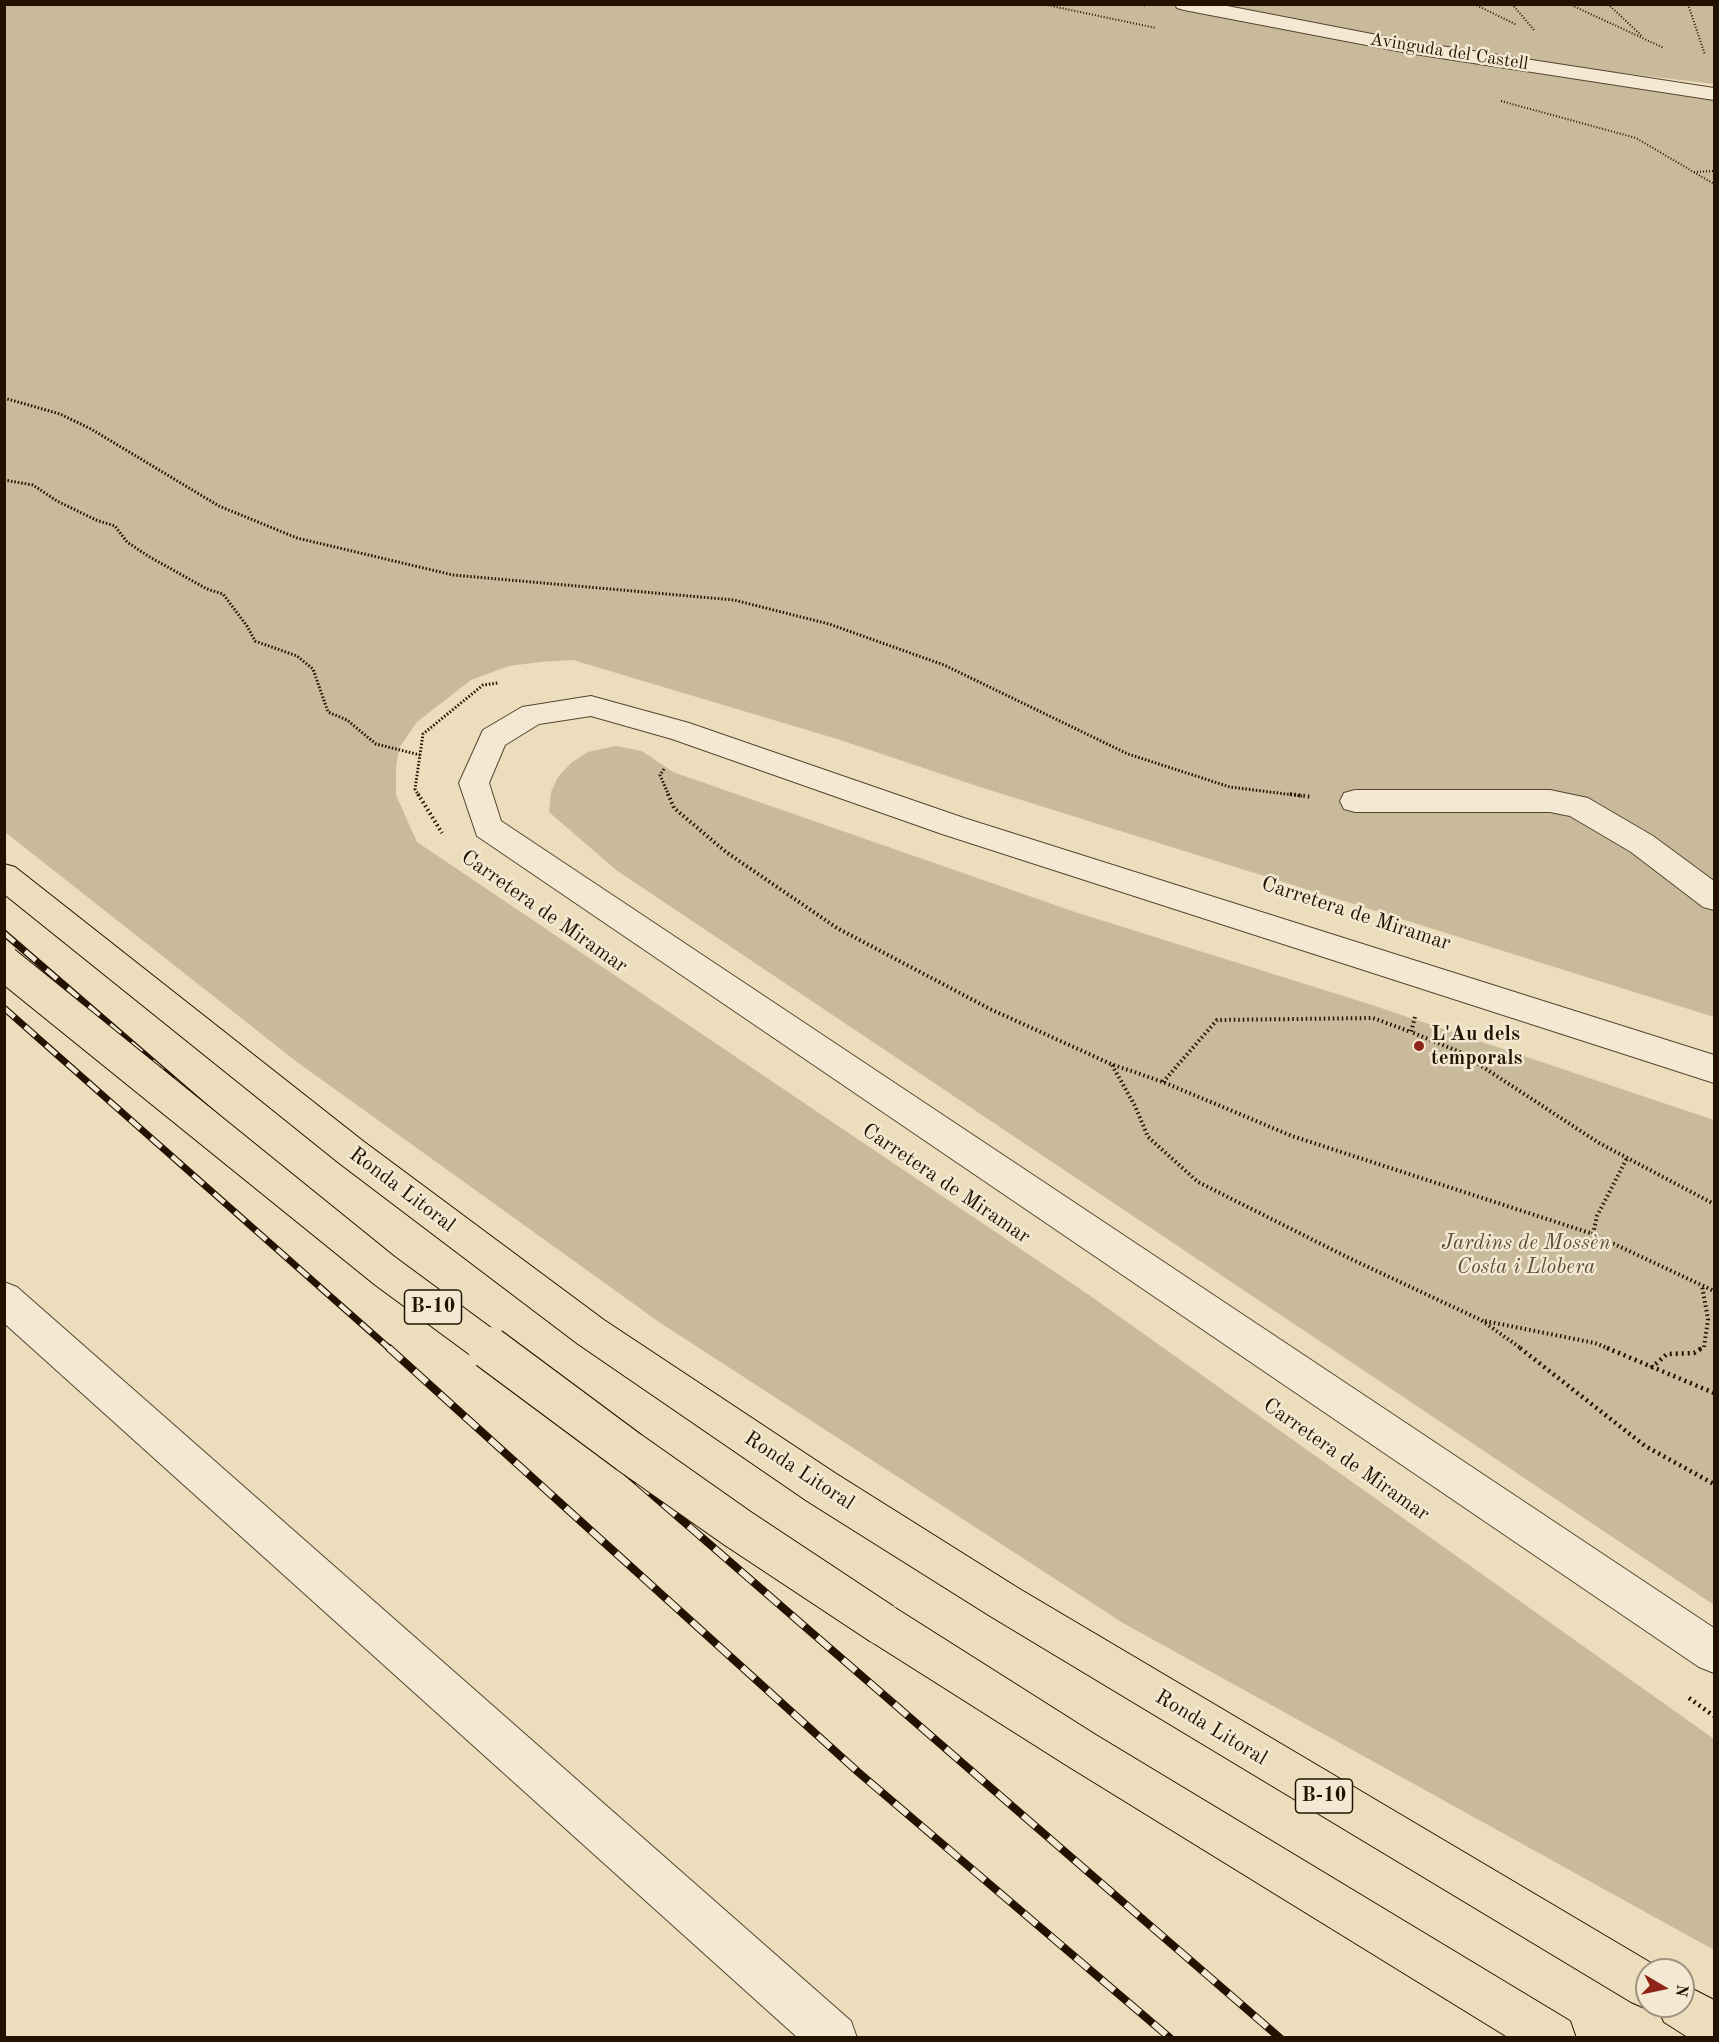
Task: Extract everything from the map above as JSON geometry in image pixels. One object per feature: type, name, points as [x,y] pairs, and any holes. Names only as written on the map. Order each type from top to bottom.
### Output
[{"type":"highway","name":"Ronda Litoral","points":[[4,876],[351,1152],[591,1332],[821,1487],[1004,1602],[1635,1979]]},
{"type":"highway","name":"B-10","points":[[4,963],[394,1278],[638,1459],[737,1528],[968,1680],[1553,2037]]},
{"type":"highway","points":[[1695,2015],[1714,2026]]},
{"type":"street","name":"Avinguda del Castell","points":[[1184,4],[1408,47],[1714,94]]},
{"type":"street","name":"Carretera de Miramar","points":[[1714,1069],[953,826],[679,729],[591,706],[532,714],[494,738],[474,783],[488,828],[1714,1652]]},
{"type":"street","points":[[1355,801],[1550,801],[1576,806],[1642,844],[1714,898]]},
{"type":"street","points":[[4,1299],[834,2037]]},
{"type":"path","points":[[1042,4],[1116,20]]},
{"type":"path","points":[[1474,4],[1521,26]]},
{"type":"path","points":[[1512,4],[1527,19],[1536,34],[1528,30]]},
{"type":"path","points":[[1569,4],[1671,51]]},
{"type":"path","points":[[1608,4],[1646,40]]},
{"type":"path","points":[[1688,4],[1707,59]]},
{"type":"path","points":[[1509,103],[1636,138],[1714,184]]},
{"type":"path","points":[[1694,172],[1714,171]]},
{"type":"path","points":[[4,398],[60,414],[91,429],[219,506],[297,538],[453,575],[734,600],[819,621],[944,665],[1128,754],[1230,787],[1355,801]]},
{"type":"path","points":[[4,480],[33,485],[57,501],[96,520],[116,526],[128,542],[148,556],[207,589],[223,594],[247,626],[255,641],[297,656],[313,669],[328,712],[347,720],[376,744],[420,755]]},
{"type":"path","name":"Carretera de Miramar","points":[[444,837],[415,789],[423,734],[483,685],[505,683]]},
{"type":"path","points":[[668,763],[660,775],[674,808],[726,852],[827,922],[990,1009],[1112,1064],[1163,1082],[1292,1136],[1593,1234],[1714,1291]]},
{"type":"path","points":[[1412,1032],[1418,1009]]},
{"type":"path","points":[[1163,1082],[1217,1020],[1373,1018],[1460,1052],[1599,1143],[1714,1204]]},
{"type":"path","points":[[1112,1064],[1135,1106],[1148,1137],[1198,1182],[1481,1320],[1541,1363],[1645,1446],[1714,1484]]},
{"type":"path","points":[[1593,1234],[1598,1216],[1627,1158]]},
{"type":"path","points":[[1651,1368],[1667,1354],[1694,1353],[1704,1347],[1708,1319],[1702,1286]]},
{"type":"path","points":[[1481,1320],[1595,1343],[1714,1393]]},
{"type":"path","points":[[1685,1695],[1714,1716]]},
{"type":"green space","points":[[4,5],[1714,5],[1714,84],[1436,51],[1714,94],[1714,1017],[980,787],[837,739],[573,660],[509,666],[471,680],[417,722],[399,748],[396,795],[417,842],[1089,1295],[1714,1739],[1714,1950],[1123,1623],[659,1322],[297,1062],[5,832]]},
{"type":"green space","name":"Jardins de Mossèn Costa i Llobera","points":[[616,746],[642,751],[673,772],[1075,912],[1369,1004],[1714,1120],[1714,1605],[616,870],[549,812],[551,792],[558,777],[571,763],[588,752]]},
{"type":"railway","points":[[4,933],[485,1349]]},
{"type":"railway","points":[[4,1008],[390,1349]]},
{"type":"railway","points":[[389,1348],[858,1772],[1170,2038]]},
{"type":"railway","points":[[483,1348],[1280,2038]]},
{"type":"place","name":"L'Au dels temporals","points":[[1419,1046]]}]
